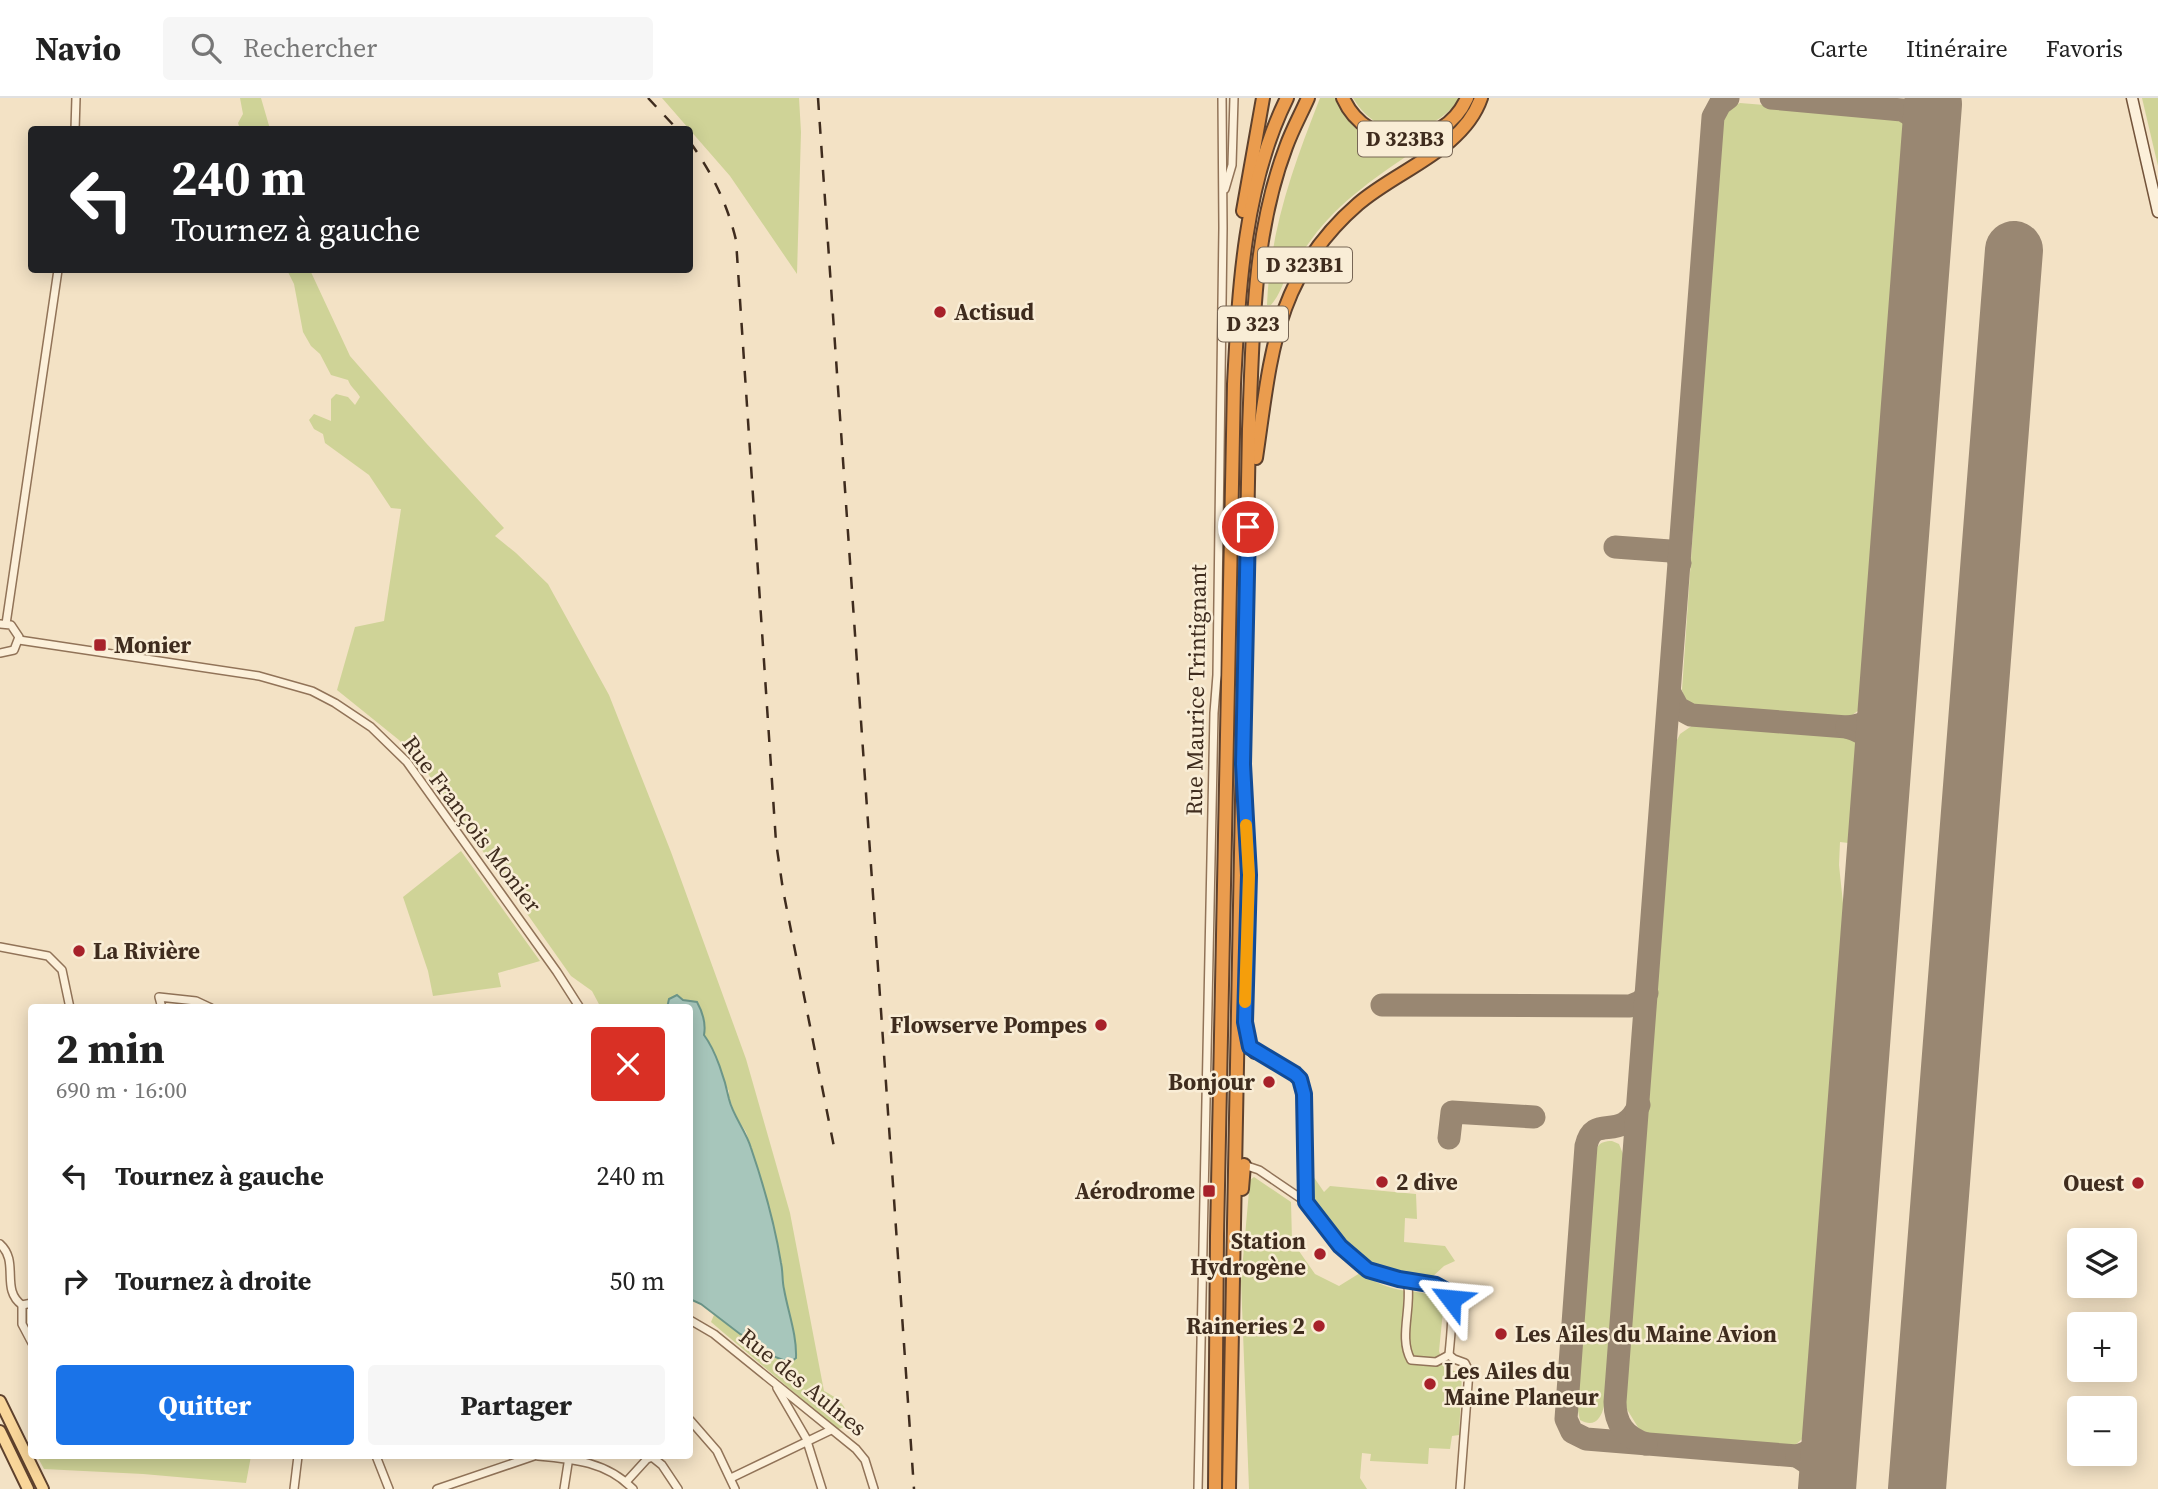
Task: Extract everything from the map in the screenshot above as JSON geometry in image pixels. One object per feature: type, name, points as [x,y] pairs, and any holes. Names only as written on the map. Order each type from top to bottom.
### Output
[{"type":"highway","points":[[1234,384],[1231,335],[1236,268],[1263,98]]},
{"type":"highway","name":"D 323","points":[[1215,1489],[1217,1222],[1234,384],[1244,258],[1260,173],[1274,127],[1287,98]]},
{"type":"highway","name":"D 323","points":[[1229,1489],[1254,303],[1261,246],[1274,187],[1286,148],[1308,98]]},
{"type":"highway","name":"D 323B3","points":[[1343,98],[1358,121],[1366,127],[1388,138],[1404,139],[1423,137],[1440,129],[1459,113],[1467,98]]},
{"type":"highway","name":"D 323B1","points":[[1249,503],[1273,345],[1290,293],[1308,258],[1359,202],[1453,138],[1470,120],[1481,98]]},
{"type":"highway","points":[[1243,764],[1249,875],[1245,1030],[1248,1043],[1255,1052]]},
{"type":"highway","points":[[1233,1276],[1244,1165]]},
{"type":"main road","points":[[0,1401],[28,1458]]},
{"type":"main road","points":[[0,1431],[28,1489]]},
{"type":"main road","points":[[28,1459],[43,1489]]},
{"type":"street","points":[[75,126],[76,98]]},
{"type":"street","name":"Rue Maurice Trintignant","points":[[1198,1489],[1214,713],[1217,675],[1223,228],[1222,98]]},
{"type":"street","name":"Rue Maurice Trintignant","points":[[1223,228],[1225,188],[1232,165],[1234,98]]},
{"type":"street","points":[[2132,98],[2158,212]]},
{"type":"street","points":[[0,655],[14,650],[19,640],[15,628],[3,624],[58,273]]},
{"type":"street","name":"Rue François Monier","points":[[19,640],[259,676],[312,691],[354,714],[407,762],[578,1004]]},
{"type":"street","points":[[0,947],[48,956],[62,970],[69,1004]]},
{"type":"street","points":[[161,1004],[159,997],[202,1004]]},
{"type":"street","points":[[1255,1052],[1295,1074],[1303,1086],[1306,1202]]},
{"type":"street","points":[[1244,1165],[1259,1170],[1306,1202],[1340,1246],[1368,1270],[1399,1279],[1436,1285],[1445,1290],[1451,1299],[1449,1355]]},
{"type":"street","points":[[0,1244],[7,1252],[9,1292],[12,1299],[22,1305],[28,1304]]},
{"type":"street","points":[[1399,1279],[1408,1286],[1406,1345],[1411,1360],[1436,1362],[1449,1355]]},
{"type":"street","points":[[22,1305],[22,1324],[28,1335]]},
{"type":"street","name":"Rue des Aulnes","points":[[693,1322],[714,1334],[863,1456],[874,1489]]},
{"type":"street","points":[[1449,1355],[1465,1363],[1469,1371],[1460,1489]]},
{"type":"street","points":[[773,1382],[794,1415],[806,1441],[822,1489]]},
{"type":"street","points":[[693,1423],[717,1451],[735,1489]]},
{"type":"street","points":[[731,1478],[831,1430]]},
{"type":"street","points":[[294,1489],[298,1459]]},
{"type":"street","points":[[377,1459],[389,1489]]},
{"type":"street","points":[[437,1489],[527,1459]]},
{"type":"street","points":[[564,1489],[569,1459]]},
{"type":"street","points":[[577,1459],[603,1466],[633,1489]]},
{"type":"street","points":[[626,1482],[647,1459]]},
{"type":"street","points":[[654,1459],[662,1465],[678,1489]]},
{"type":"green space","points":[[240,98],[261,98],[269,126],[239,126],[243,114]]},
{"type":"green space","points":[[662,98],[799,98],[801,132],[797,274],[730,176],[693,134],[693,126],[686,126]]},
{"type":"green space","points":[[1320,98],[1338,98],[1362,128],[1381,142],[1392,146],[1419,148],[1375,178],[1334,213],[1294,263],[1274,301],[1267,305],[1273,251],[1284,199]]},
{"type":"green space","points":[[1353,98],[1460,98],[1448,112],[1434,122],[1405,130],[1391,129],[1377,123],[1364,113]]},
{"type":"green space","points":[[2142,98],[2158,98],[2158,166]]},
{"type":"green space","points":[[1740,103],[1898,116],[1907,125],[1910,134],[1868,698],[1863,707],[1847,719],[1700,709],[1685,699],[1682,690],[1720,136],[1725,116]]},
{"type":"green space","points":[[288,273],[311,273],[350,356],[504,528],[495,536],[548,584],[609,695],[671,852],[746,1059],[790,1213],[824,1391],[839,1401],[846,1410],[845,1427],[838,1429],[711,1322],[714,1315],[756,1342],[764,1351],[782,1360],[796,1345],[784,1290],[782,1264],[755,1159],[746,1132],[729,1098],[729,1091],[723,1082],[710,1043],[704,1035],[701,1009],[697,1002],[684,1000],[667,1004],[599,1004],[592,991],[571,976],[429,775],[399,740],[337,690],[355,627],[384,621],[401,509],[391,508],[369,475],[325,443],[323,434],[314,429],[309,420],[314,414],[331,421],[331,399],[336,394],[348,397],[355,405],[360,397],[348,380],[331,375],[320,354],[311,346],[303,332],[294,284]]},
{"type":"green space","points":[[1696,723],[1839,734],[1858,745],[1863,765],[1863,793],[1857,844],[1840,842],[1839,865],[1844,913],[1851,922],[1812,1431],[1795,1445],[1651,1434],[1639,1429],[1625,1406],[1673,748],[1680,734]]},
{"type":"green space","points":[[461,851],[540,961],[498,973],[501,987],[433,996],[428,971],[403,897]]},
{"type":"green space","points":[[1612,1141],[1619,1144],[1623,1154],[1604,1406],[1599,1418],[1589,1423],[1580,1420],[1576,1402],[1594,1159],[1598,1146]]},
{"type":"green space","points":[[1313,1176],[1324,1192],[1330,1186],[1416,1194],[1417,1219],[1405,1218],[1404,1242],[1445,1246],[1455,1261],[1444,1266],[1431,1278],[1399,1273],[1374,1264],[1347,1242],[1314,1199]]},
{"type":"green space","name":"Raineries 2","points":[[1254,1177],[1291,1202],[1292,1241],[1315,1274],[1339,1286],[1360,1273],[1386,1286],[1439,1299],[1443,1311],[1439,1351],[1444,1367],[1462,1374],[1459,1435],[1452,1436],[1450,1449],[1429,1448],[1428,1464],[1370,1461],[1371,1454],[1362,1453],[1360,1478],[1367,1489],[1249,1489],[1241,1281],[1250,1180]]},
{"type":"green space","points":[[39,1459],[250,1459],[246,1483],[44,1469]]},
{"type":"water","points":[[677,995],[683,1000],[697,1002],[704,1022],[704,1035],[716,1057],[731,1105],[749,1142],[768,1205],[782,1266],[783,1286],[796,1349],[796,1358],[792,1361],[770,1355],[756,1342],[740,1334],[693,1300],[693,1004],[668,1004],[669,999]]},
{"type":"taxiway","points":[[1646,1444],[1632,1438],[1623,1429],[1617,1417],[1615,1402],[1713,117],[1720,104],[1728,98]]},
{"type":"taxiway","points":[[1771,98],[1902,110],[1922,127],[1929,152]]},
{"type":"taxiway","points":[[1615,547],[1670,551],[1676,554],[1680,563]]},
{"type":"taxiway","points":[[1670,693],[1678,708],[1691,715],[1847,727],[1861,724],[1871,718],[1887,697]]},
{"type":"taxiway","points":[[1847,727],[1862,733],[1872,742],[1881,770]]},
{"type":"taxiway","points":[[1382,1005],[1630,1006],[1642,1001],[1647,993]]},
{"type":"taxiway","points":[[1639,1105],[1632,1117],[1624,1123],[1595,1130],[1586,1146],[1566,1419],[1572,1432],[1586,1439],[1797,1456],[1820,1443],[1833,1420]]},
{"type":"taxiway","points":[[1449,1138],[1452,1112],[1534,1117]]},
{"type":"taxiway","points":[[1797,1456],[1817,1469],[1825,1489]]},
{"type":"runway","points":[[1827,1489],[1933,104]]},
{"type":"runway","points":[[1917,1489],[2014,250]]},
{"type":"railway","points":[[648,98],[674,126]]},
{"type":"railway","points":[[818,98],[914,1489]]},
{"type":"railway","points":[[693,147],[718,189],[736,240],[776,842],[835,1152]]},
{"type":"slow traffic","points":[[1245,1002],[1249,875],[1246,825]]},
{"type":"place","name":"Actisud","points":[[940,312]]},
{"type":"place","name":"Monier","points":[[100,645]]},
{"type":"place","name":"La Rivière","points":[[79,951]]},
{"type":"place","name":"Flowserve Pompes","points":[[1101,1025]]},
{"type":"place","name":"Bonjour","points":[[1269,1082]]},
{"type":"place","name":"2 dive","points":[[1382,1182]]},
{"type":"place","name":"Ouest","points":[[2138,1183]]},
{"type":"place","name":"Aérodrome","points":[[1209,1191]]},
{"type":"place","name":"Station Hydrogène","points":[[1320,1254]]},
{"type":"place","name":"Raineries 2","points":[[1319,1326]]},
{"type":"place","name":"Les Ailes du Maine Avion","points":[[1501,1334]]},
{"type":"place","name":"Les Ailes du Maine Planeur","points":[[1430,1384]]},
{"type":"route","points":[[1248,527],[1243,764],[1249,875],[1245,1022],[1248,1043],[1255,1052],[1300,1079],[1304,1094],[1306,1202],[1340,1246],[1368,1270],[1399,1279],[1436,1285],[1445,1290],[1451,1299]]}]
